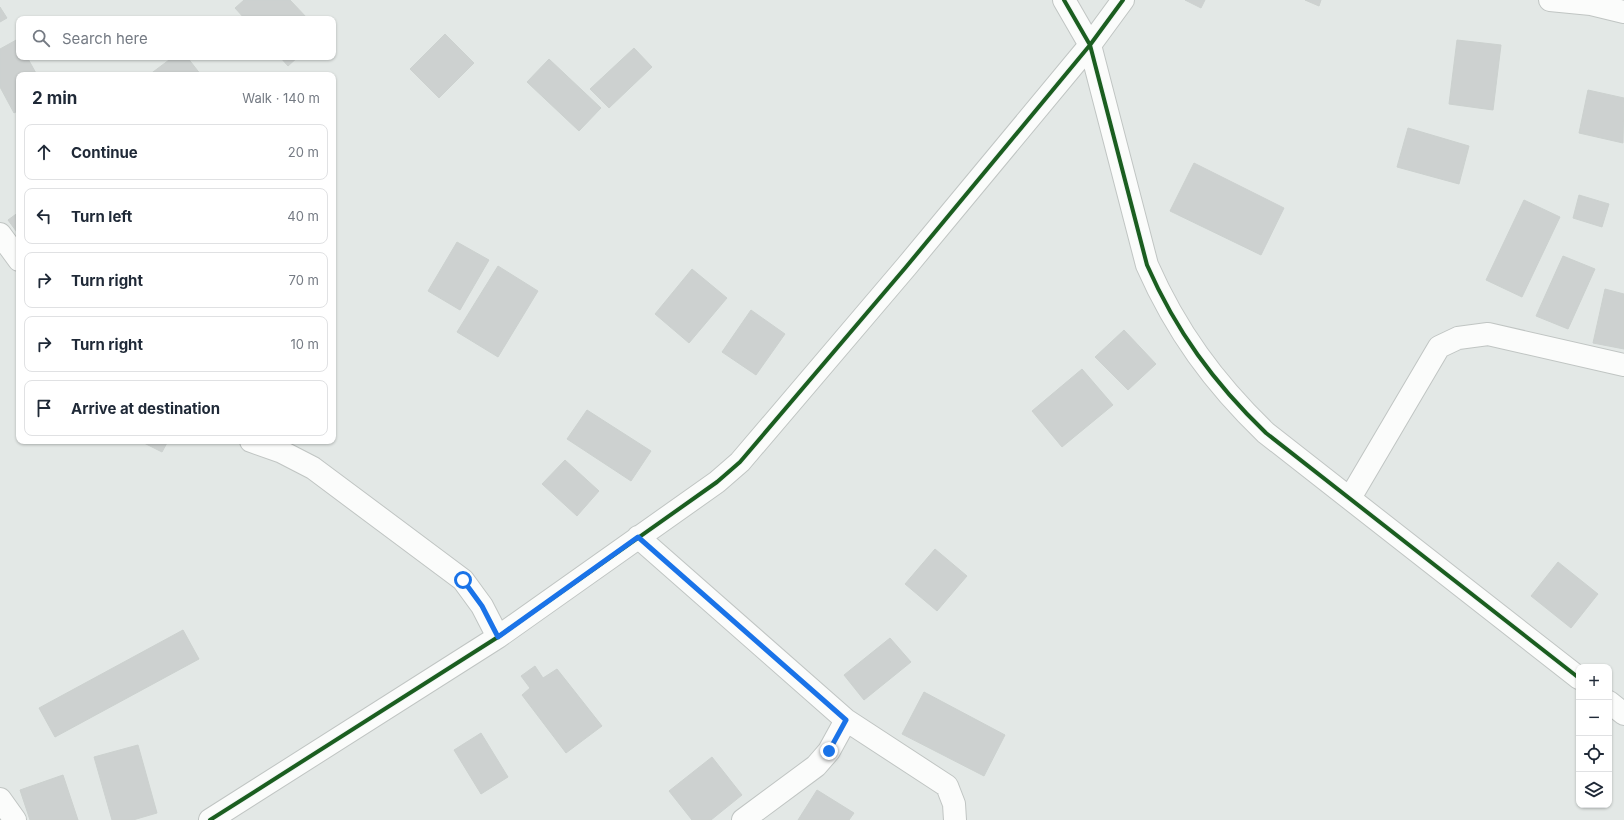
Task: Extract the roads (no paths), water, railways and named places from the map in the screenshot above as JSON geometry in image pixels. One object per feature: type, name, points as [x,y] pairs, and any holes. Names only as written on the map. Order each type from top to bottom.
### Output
[{"type":"street","points":[[1064,0],[1090,45],[1147,265],[1162,298],[1186,340],[1239,407],[1266,433],[1576,676]]},
{"type":"street","points":[[210,820],[498,637],[717,482],[740,462],[906,267],[1090,45],[1123,0]]},
{"type":"street","points":[[1550,0],[1591,4],[1624,12]]},
{"type":"street","points":[[0,234],[16,256]]},
{"type":"street","points":[[1350,498],[1439,348],[1458,338],[1488,334],[1624,365]]},
{"type":"street","points":[[259,444],[282,452],[313,468],[463,580],[482,606],[498,637]]},
{"type":"street","points":[[638,537],[846,720],[947,786],[954,804],[955,820]]},
{"type":"street","points":[[1612,704],[1624,714]]},
{"type":"street","points":[[743,820],[816,766],[829,751],[846,720]]},
{"type":"street","points":[[0,799],[15,820]]}]
